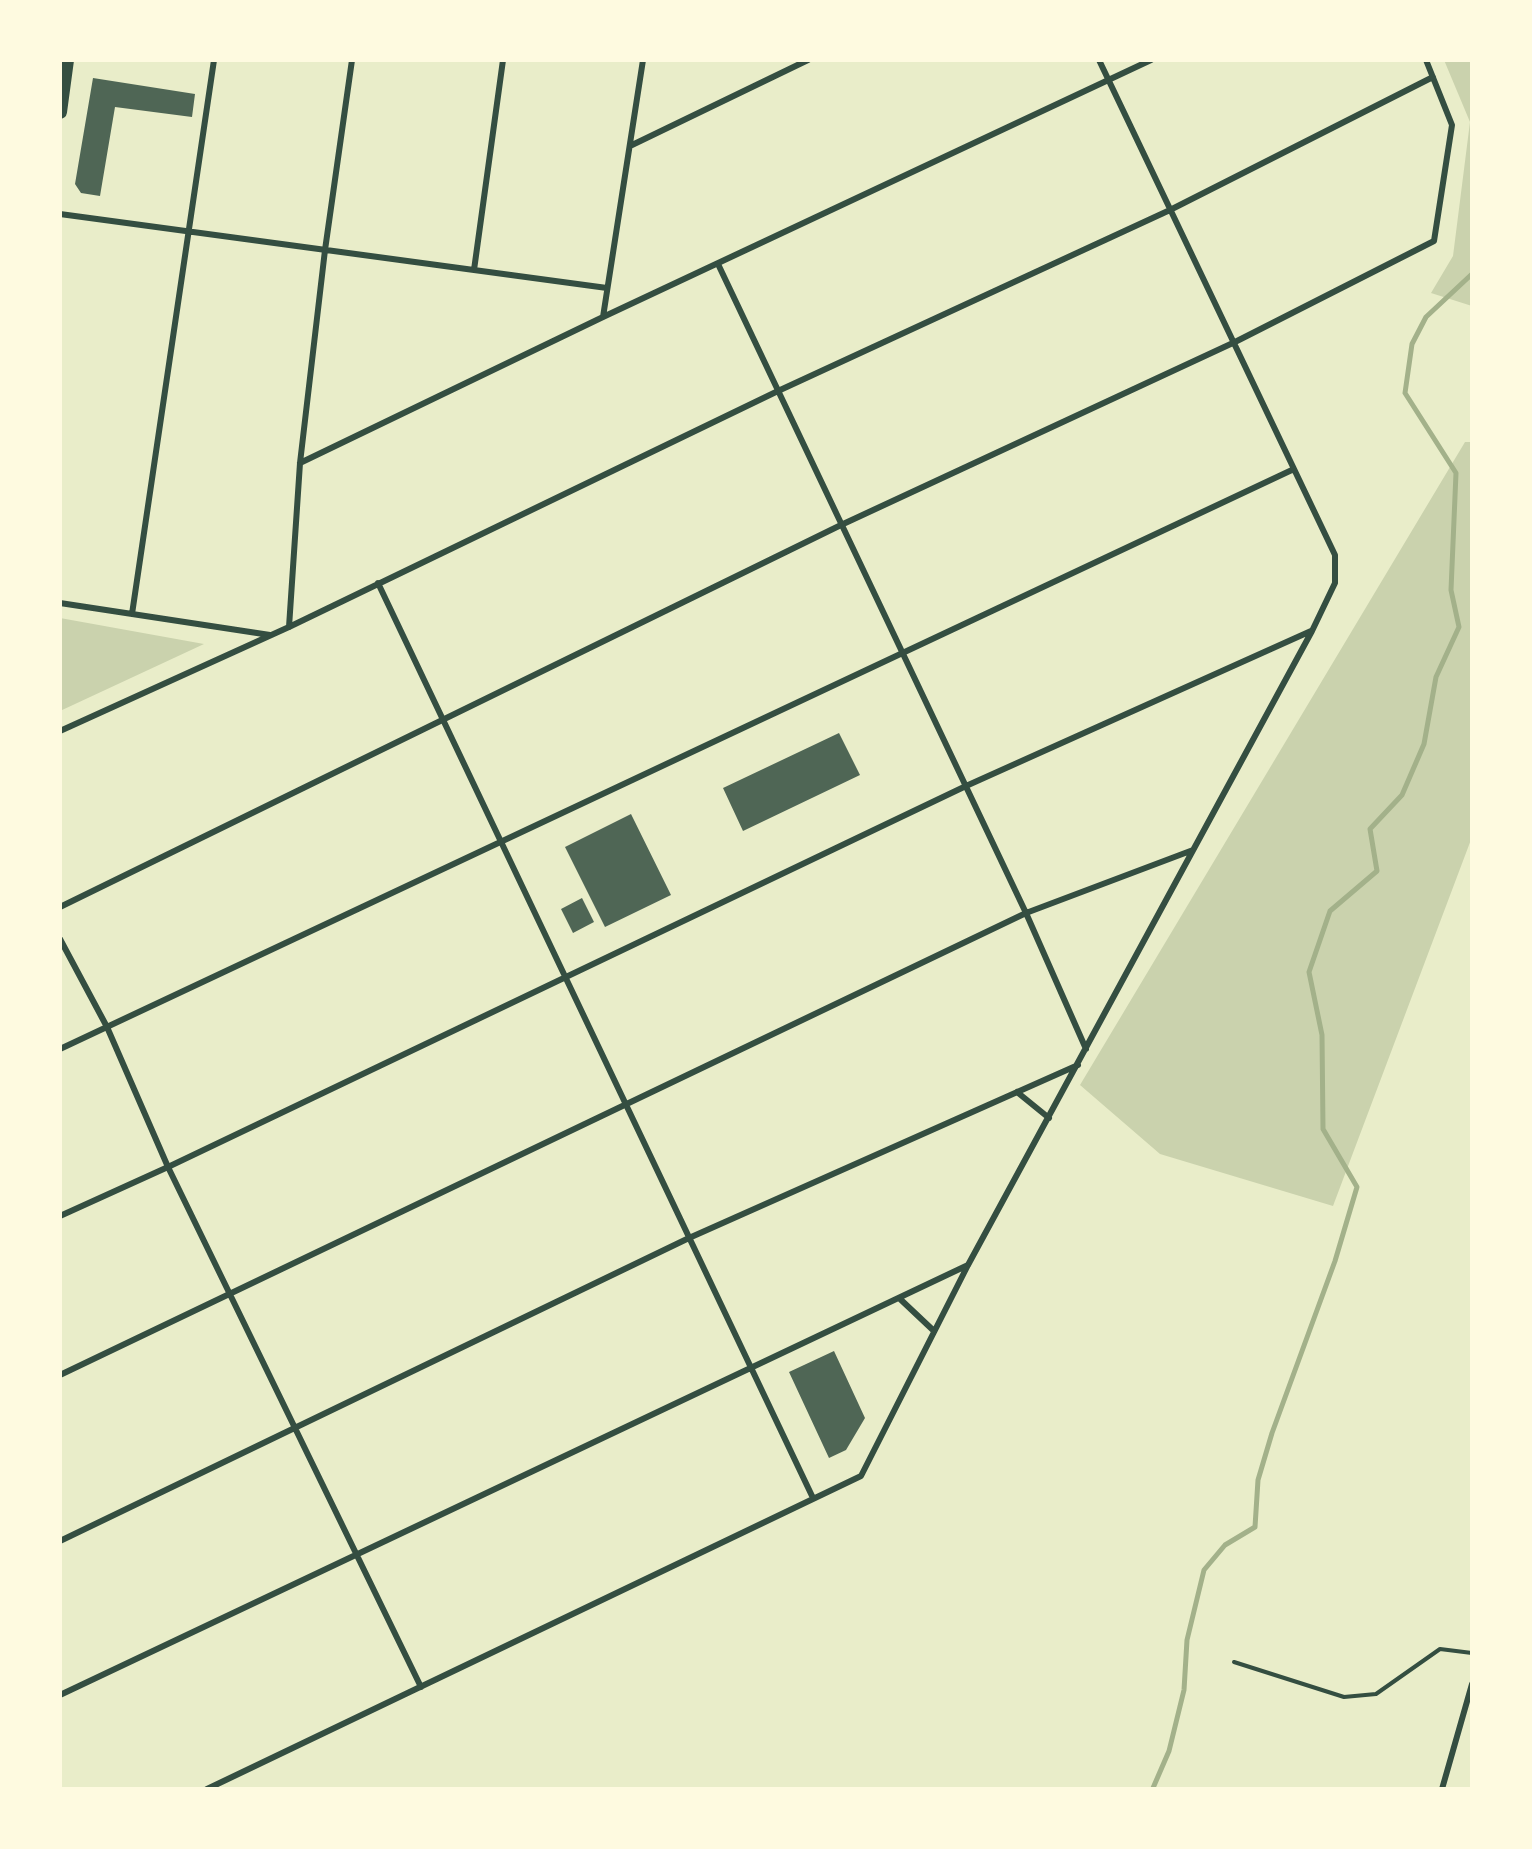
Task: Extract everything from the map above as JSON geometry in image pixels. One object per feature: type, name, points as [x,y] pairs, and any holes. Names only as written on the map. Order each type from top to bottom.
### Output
[{"type":"main road","points":[[60,112],[67,60]]},
{"type":"street","points":[[132,614],[214,60]]},
{"type":"street","points":[[289,627],[300,463],[325,250],[352,60]]},
{"type":"street","points":[[474,270],[503,60]]},
{"type":"street","points":[[603,316],[643,60]]},
{"type":"street","points":[[630,146],[808,60]]},
{"type":"street","points":[[207,1789],[861,1476],[968,1265],[1312,631],[1335,583],[1337,569],[1335,555],[1099,60]]},
{"type":"street","points":[[300,463],[603,316],[1150,60]]},
{"type":"street","points":[[60,907],[841,525],[1235,342],[1434,241],[1452,125],[1426,60]]},
{"type":"street","points":[[60,731],[289,627],[778,391],[1170,210],[1433,77]]},
{"type":"street","points":[[60,214],[607,288]]},
{"type":"street","points":[[718,264],[1026,913],[1086,1049]]},
{"type":"street","points":[[60,1049],[1294,469]]},
{"type":"street","points":[[378,583],[813,1498]]},
{"type":"street","points":[[60,603],[271,635]]},
{"type":"street","points":[[60,1216],[168,1167],[966,786],[1312,631]]},
{"type":"street","points":[[60,1375],[230,1296],[1026,913],[1194,850]]},
{"type":"street","points":[[60,939],[107,1027],[168,1167],[421,1687]]},
{"type":"street","points":[[60,1541],[689,1238],[1078,1065]]},
{"type":"street","points":[[1017,1092],[1049,1118]]},
{"type":"street","points":[[60,1695],[968,1265]]},
{"type":"street","points":[[899,1298],[934,1331]]},
{"type":"street","points":[[1442,1789],[1472,1684]]},
{"type":"lane","points":[[1234,1662],[1344,1697],[1376,1694],[1440,1649],[1472,1653]]},
{"type":"green space","points":[[1444,60],[1472,60],[1472,306],[1431,293],[1453,256],[1470,122]]},
{"type":"green space","points":[[1465,442],[1472,442],[1472,837],[1333,1206],[1160,1154],[1080,1085]]},
{"type":"green space","points":[[60,618],[204,644],[60,711]]},
{"type":"building","points":[[93,78],[195,94],[192,117],[115,107],[100,196],[81,193],[75,184]]},
{"type":"building","points":[[839,733],[860,775],[743,831],[723,788]]},
{"type":"building","points":[[631,814],[671,895],[605,927],[565,847]]},
{"type":"building","points":[[582,898],[594,922],[573,933],[561,909]]},
{"type":"building","points":[[834,1351],[865,1418],[846,1450],[829,1458],[789,1372]]},
{"type":"waterway","points":[[1153,1788],[1169,1751],[1184,1690],[1187,1640],[1204,1570],[1225,1545],[1255,1527],[1258,1480],[1272,1433],[1335,1261],[1357,1187],[1323,1129],[1322,1035],[1309,972],[1330,911],[1377,871],[1370,829],[1402,795],[1424,744],[1436,677],[1459,627],[1451,590],[1456,473],[1405,393],[1412,344],[1426,317],[1472,274]]}]
